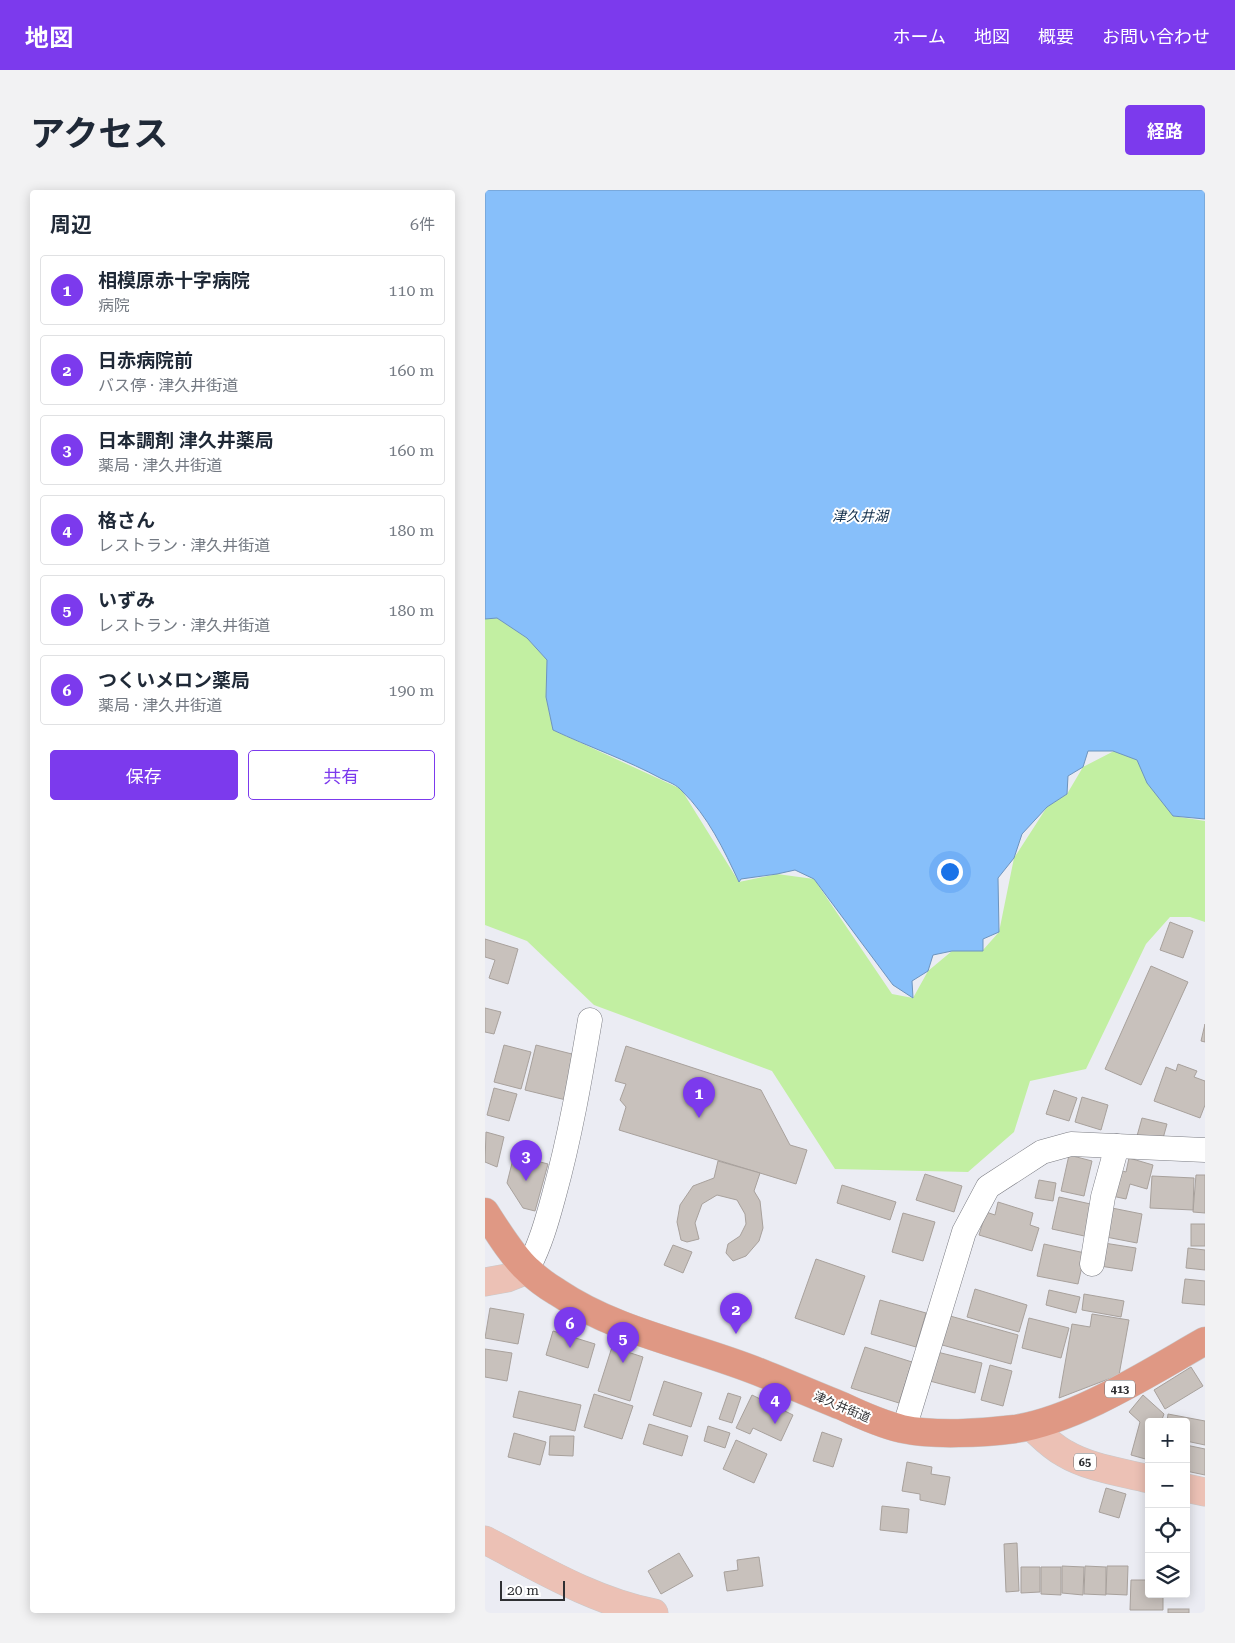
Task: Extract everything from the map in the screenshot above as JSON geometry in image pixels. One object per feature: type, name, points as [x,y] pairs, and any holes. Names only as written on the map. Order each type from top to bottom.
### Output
[{"type":"highway","name":"津久井街道","points":[[485,1212],[527,1270],[556,1292],[613,1322],[759,1372],[875,1421],[904,1429],[964,1432],[1031,1426],[1104,1398],[1205,1341]]},
{"type":"main road","points":[[485,1282],[507,1278],[527,1270]]},
{"type":"main road","name":"65","points":[[1031,1426],[1052,1445],[1066,1454],[1118,1472],[1145,1478]]},
{"type":"main road","points":[[1190,1489],[1205,1492]]},
{"type":"main road","points":[[485,1540],[579,1588],[624,1605],[654,1613]]},
{"type":"street","points":[[527,1270],[538,1249],[561,1170],[573,1119],[590,1020]]},
{"type":"street","points":[[904,1429],[964,1232],[988,1187],[1042,1152],[1071,1144],[1205,1150]]},
{"type":"street","points":[[1092,1264],[1103,1197],[1117,1146]]},
{"type":"green space","points":[[497,618],[527,638],[547,660],[546,697],[553,730],[681,789],[739,882],[777,874],[814,879],[892,994],[913,998],[928,971],[952,951],[983,950],[999,932],[1014,858],[1047,807],[1067,794],[1083,767],[1114,751],[1137,760],[1173,816],[1205,821],[1205,922],[1190,917],[1170,917],[1146,944],[1086,1069],[1030,1081],[1014,1132],[968,1172],[835,1169],[772,1071],[594,1005],[527,941],[485,925],[485,619]]},
{"type":"water","name":"津久井湖","points":[[485,190],[1205,190],[1205,819],[1173,816],[1147,783],[1137,760],[1113,751],[1088,751],[1083,767],[1068,776],[1067,794],[1047,807],[1022,834],[1014,858],[998,878],[999,932],[983,939],[983,951],[952,951],[933,955],[928,971],[912,981],[913,998],[893,985],[814,879],[795,870],[741,879],[739,882],[708,822],[678,787],[553,730],[546,697],[547,660],[527,638],[497,618],[485,619]]},
{"type":"building","points":[[1170,922],[1193,931],[1183,958],[1160,950]]},
{"type":"building","points":[[485,939],[518,949],[508,984],[489,978],[495,960],[485,957]]},
{"type":"building","points":[[1151,966],[1188,982],[1141,1085],[1105,1069]]},
{"type":"building","points":[[485,1008],[501,1012],[494,1034],[485,1032]]},
{"type":"building","points":[[1205,1024],[1205,1042],[1201,1041]]},
{"type":"building","points":[[504,1045],[531,1052],[521,1089],[494,1082]]},
{"type":"building","points":[[536,1045],[576,1055],[566,1100],[525,1090]]},
{"type":"building","points":[[626,1046],[761,1090],[790,1145],[807,1150],[796,1184],[619,1130],[626,1107],[620,1100],[626,1084],[615,1081]]},
{"type":"building","points":[[1178,1064],[1197,1071],[1194,1077],[1205,1081],[1205,1105],[1200,1118],[1154,1101],[1166,1067],[1176,1071]]},
{"type":"building","points":[[494,1088],[517,1094],[509,1121],[487,1115]]},
{"type":"building","points":[[1054,1090],[1077,1098],[1069,1121],[1046,1114]]},
{"type":"building","points":[[1082,1097],[1108,1105],[1101,1130],[1075,1122]]},
{"type":"building","points":[[1142,1118],[1167,1124],[1162,1142],[1137,1136]]},
{"type":"building","points":[[486,1132],[504,1137],[497,1167],[485,1162]]},
{"type":"building","points":[[514,1155],[548,1164],[535,1211],[523,1208],[507,1183]]},
{"type":"building","points":[[1069,1155],[1092,1161],[1084,1196],[1061,1191]]},
{"type":"building","points":[[1129,1158],[1153,1165],[1147,1189],[1130,1184],[1126,1199],[1112,1196],[1119,1170],[1126,1172]]},
{"type":"building","points":[[718,1161],[760,1173],[754,1191],[760,1201],[763,1228],[759,1241],[746,1256],[733,1261],[726,1253],[728,1244],[740,1236],[746,1224],[745,1214],[737,1200],[717,1195],[702,1204],[695,1223],[699,1239],[687,1242],[681,1240],[677,1222],[680,1205],[693,1186],[714,1178]]},
{"type":"building","points":[[925,1174],[962,1186],[954,1212],[916,1200]]},
{"type":"building","points":[[1196,1175],[1205,1175],[1205,1213],[1193,1212]]},
{"type":"building","points":[[1152,1176],[1194,1178],[1193,1210],[1150,1208]]},
{"type":"building","points":[[1039,1180],[1056,1183],[1053,1201],[1035,1198]]},
{"type":"building","points":[[842,1185],[896,1202],[890,1220],[837,1203]]},
{"type":"building","points":[[1059,1197],[1095,1205],[1089,1237],[1052,1229]]},
{"type":"building","points":[[998,1202],[1033,1213],[1030,1225],[1039,1228],[1032,1251],[979,1235],[986,1212],[995,1215]]},
{"type":"building","points":[[1112,1208],[1142,1214],[1137,1243],[1106,1237]]},
{"type":"building","points":[[903,1213],[935,1222],[923,1261],[892,1252]]},
{"type":"building","points":[[1191,1224],[1205,1224],[1205,1246],[1191,1246]]},
{"type":"building","points":[[1104,1243],[1136,1248],[1132,1271],[1100,1266]]},
{"type":"building","points":[[1044,1244],[1085,1253],[1078,1284],[1037,1276]]},
{"type":"building","points":[[673,1245],[692,1252],[683,1273],[664,1265]]},
{"type":"building","points":[[1188,1248],[1205,1250],[1205,1270],[1186,1268]]},
{"type":"building","points":[[816,1259],[865,1276],[844,1335],[795,1318]]},
{"type":"building","points":[[1185,1279],[1205,1281],[1205,1305],[1182,1303]]},
{"type":"building","points":[[975,1289],[1027,1305],[1019,1332],[967,1317]]},
{"type":"building","points":[[1049,1290],[1080,1297],[1076,1313],[1046,1305]]},
{"type":"building","points":[[1084,1294],[1124,1301],[1121,1317],[1082,1310]]},
{"type":"building","points":[[880,1300],[926,1313],[916,1347],[871,1334]]},
{"type":"building","points":[[490,1308],[524,1314],[518,1344],[485,1338]]},
{"type":"building","points":[[943,1314],[1018,1335],[1011,1364],[935,1343]]},
{"type":"building","points":[[1092,1314],[1129,1320],[1119,1375],[1059,1398],[1072,1324],[1090,1327]]},
{"type":"building","points":[[1029,1318],[1069,1328],[1061,1358],[1022,1348]]},
{"type":"building","points":[[553,1331],[595,1344],[588,1368],[546,1355]]},
{"type":"building","points":[[612,1347],[643,1357],[630,1401],[598,1391]]},
{"type":"building","points":[[865,1347],[912,1362],[899,1403],[851,1388]]},
{"type":"building","points":[[485,1349],[512,1353],[507,1381],[485,1377]]},
{"type":"building","points":[[933,1351],[982,1363],[975,1393],[926,1380]]},
{"type":"building","points":[[990,1365],[1012,1371],[1003,1406],[981,1400]]},
{"type":"building","points":[[1191,1367],[1203,1386],[1165,1409],[1154,1390]]},
{"type":"building","points":[[664,1381],[702,1393],[691,1427],[653,1415]]},
{"type":"building","points":[[519,1391],[581,1405],[575,1431],[513,1417]]},
{"type":"building","points":[[728,1393],[741,1397],[732,1423],[719,1419]]},
{"type":"building","points":[[594,1394],[633,1406],[622,1439],[584,1427]]},
{"type":"building","points":[[752,1395],[793,1415],[781,1441],[753,1428],[750,1434],[736,1428]]},
{"type":"building","points":[[1143,1395],[1164,1414],[1162,1418],[1145,1418],[1145,1459],[1131,1455],[1140,1422],[1129,1412]]},
{"type":"building","points":[[1168,1414],[1189,1418],[1168,1418]]},
{"type":"building","points":[[1190,1418],[1205,1421],[1205,1445],[1190,1442]]},
{"type":"building","points":[[649,1424],[688,1436],[682,1456],[643,1444]]},
{"type":"building","points":[[708,1426],[730,1433],[725,1448],[704,1441]]},
{"type":"building","points":[[822,1432],[842,1439],[833,1467],[813,1461]]},
{"type":"building","points":[[514,1433],[546,1442],[540,1465],[508,1457]]},
{"type":"building","points":[[550,1436],[574,1436],[573,1456],[549,1455]]},
{"type":"building","points":[[736,1440],[767,1454],[754,1483],[723,1469]]},
{"type":"building","points":[[1190,1446],[1205,1449],[1205,1475],[1190,1472]]},
{"type":"building","points":[[907,1462],[932,1467],[931,1474],[950,1477],[945,1505],[920,1500],[920,1494],[902,1491]]},
{"type":"building","points":[[1106,1488],[1126,1494],[1119,1518],[1099,1512]]},
{"type":"building","points":[[882,1506],[909,1509],[907,1533],[880,1530]]},
{"type":"building","points":[[1017,1543],[1019,1591],[1006,1592],[1004,1544]]},
{"type":"building","points":[[679,1553],[693,1576],[661,1594],[648,1571]]},
{"type":"building","points":[[759,1557],[763,1586],[727,1591],[724,1572],[738,1570],[737,1560]]},
{"type":"building","points":[[1062,1566],[1084,1567],[1083,1595],[1062,1593]]},
{"type":"building","points":[[1085,1566],[1106,1567],[1106,1595],[1084,1594]]},
{"type":"building","points":[[1107,1566],[1128,1566],[1127,1595],[1106,1594]]},
{"type":"building","points":[[1021,1567],[1040,1567],[1040,1592],[1021,1593]]},
{"type":"building","points":[[1041,1567],[1061,1567],[1061,1595],[1041,1594]]},
{"type":"building","points":[[1131,1580],[1145,1580],[1145,1598],[1163,1598],[1163,1610],[1130,1610]]},
{"type":"building","points":[[1168,1609],[1189,1609],[1189,1613],[1168,1613]]},
{"type":"place","name":"相模原赤十字病院","points":[[699,1118]]},
{"type":"place","name":"日本調剤 津久井薬局","points":[[526,1181]]},
{"type":"place","name":"日赤病院前","points":[[736,1334]]},
{"type":"place","name":"つくいメロン薬局","points":[[570,1348]]},
{"type":"place","name":"いずみ","points":[[623,1363]]},
{"type":"place","name":"格さん","points":[[775,1424]]}]
